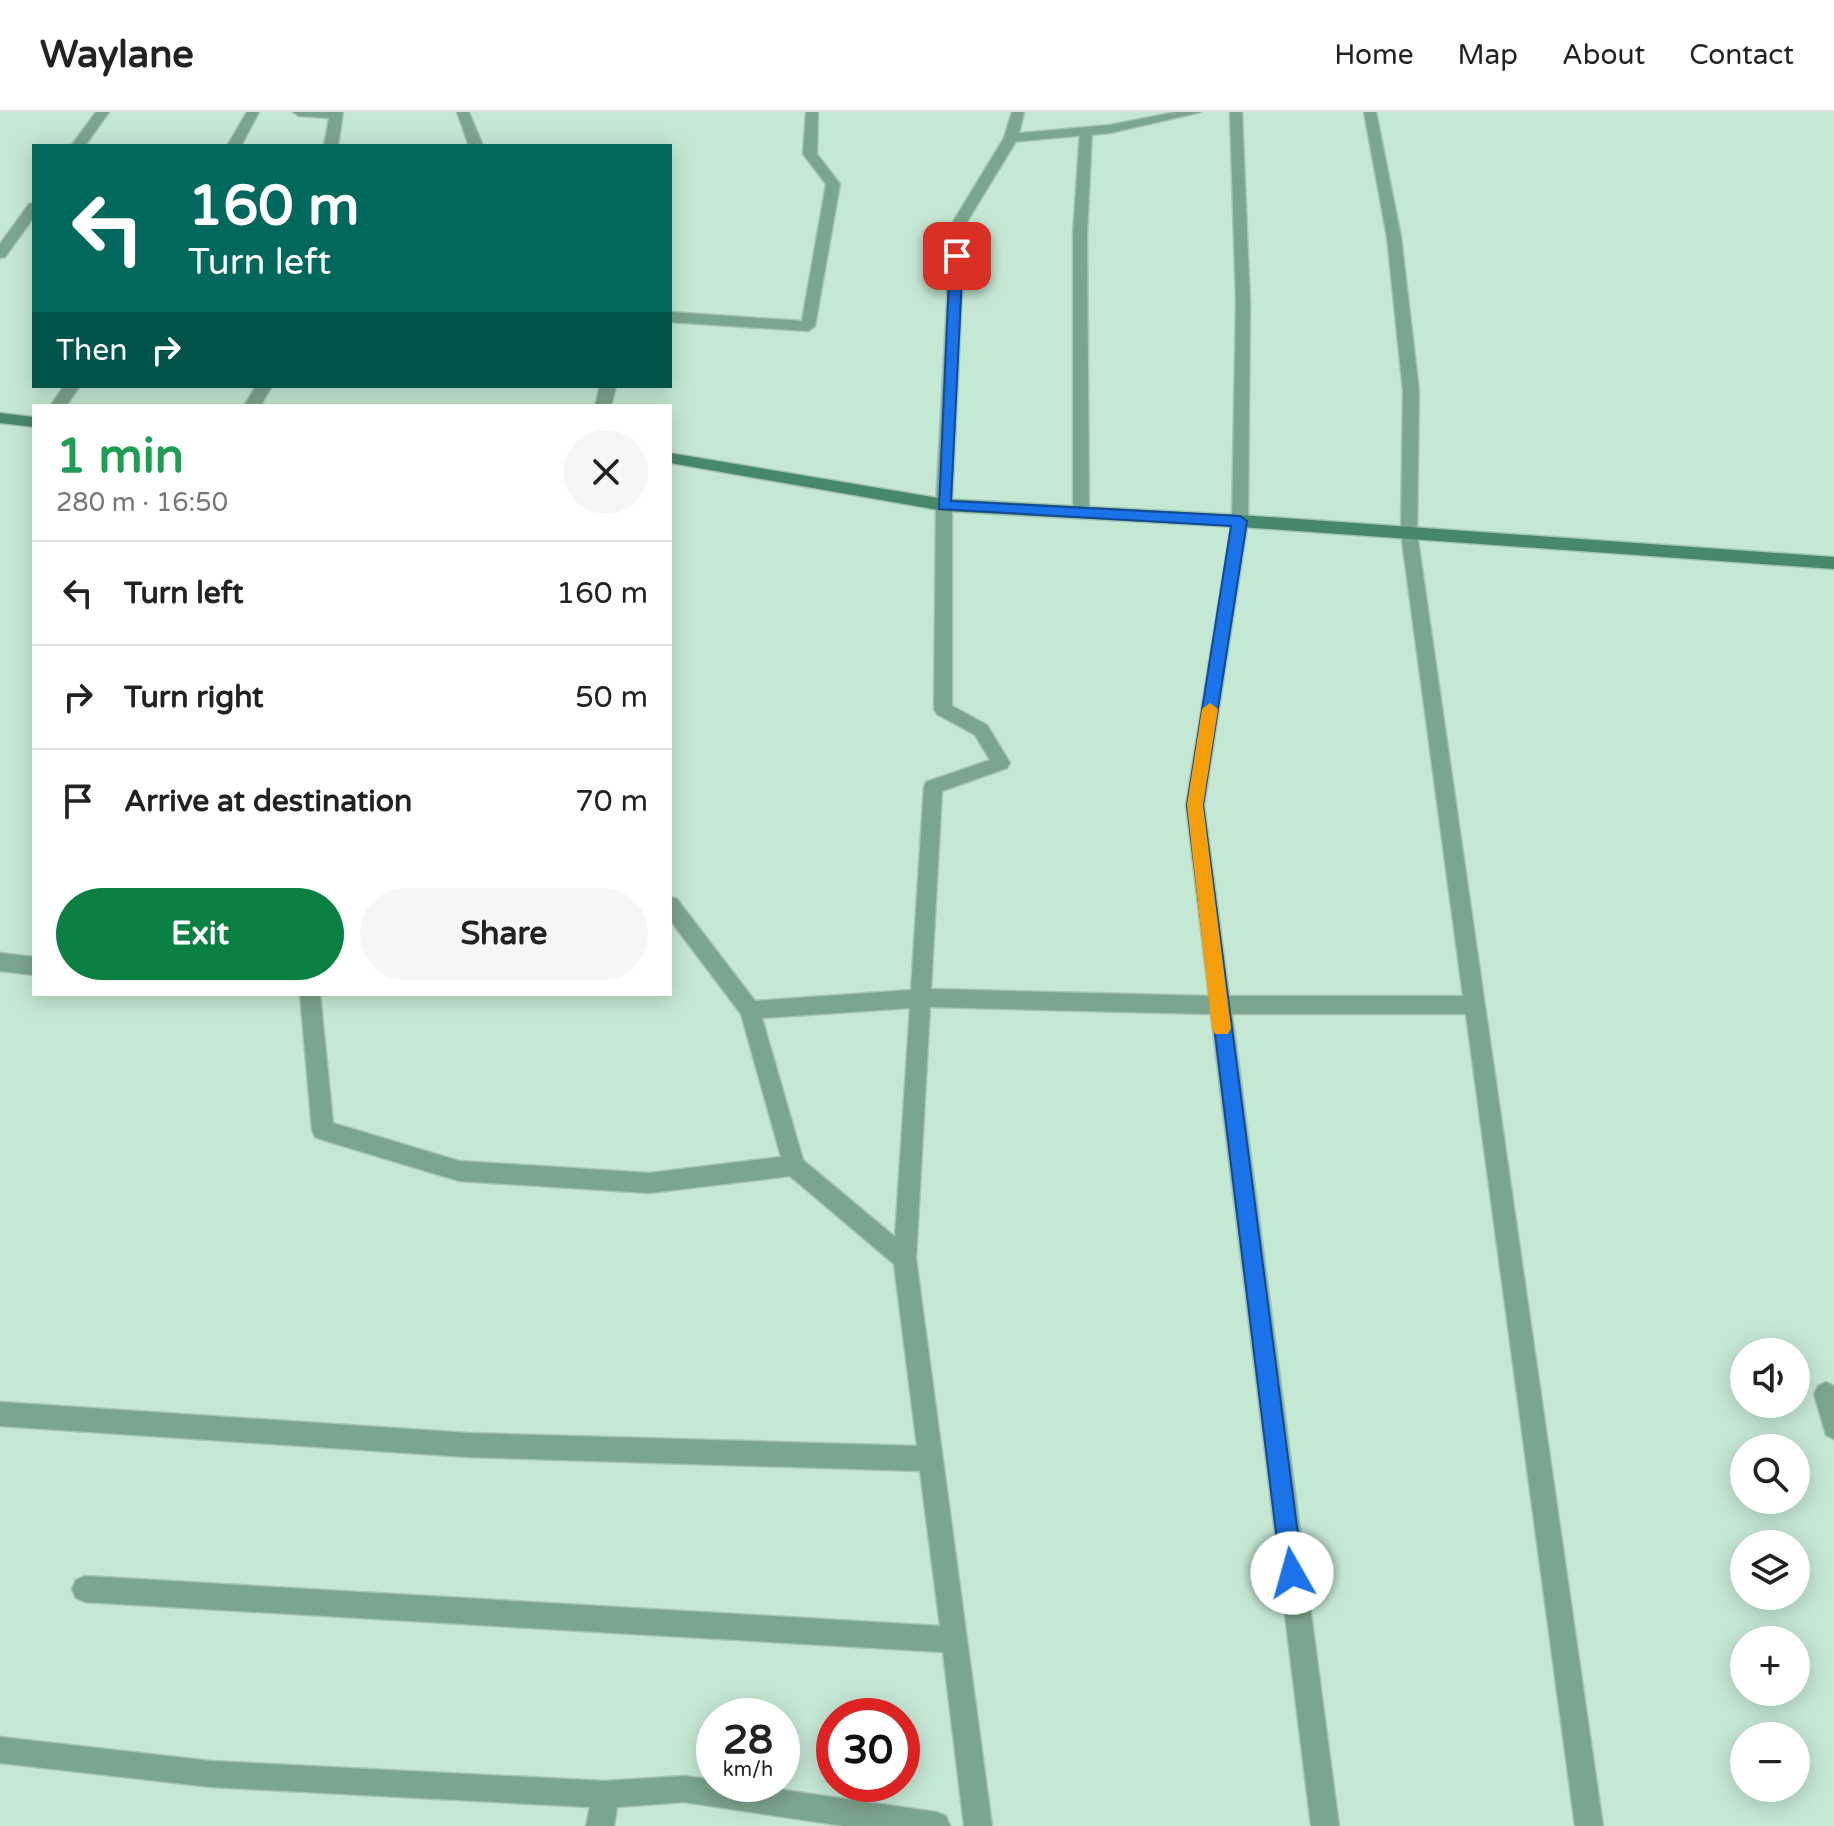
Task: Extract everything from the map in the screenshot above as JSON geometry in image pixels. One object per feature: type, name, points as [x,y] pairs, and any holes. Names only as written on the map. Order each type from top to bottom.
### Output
[{"type":"street","points":[[79,144],[103,112]]},
{"type":"street","points":[[235,144],[253,112]]},
{"type":"street","points":[[299,112],[336,113],[331,144]]},
{"type":"street","points":[[463,112],[475,144]]},
{"type":"street","points":[[672,317],[808,326],[833,184],[810,154],[812,112]]},
{"type":"street","points":[[978,1826],[905,1259],[933,787],[1001,763],[981,730],[943,709],[944,505],[958,225],[1011,138],[1018,112]]},
{"type":"street","points":[[1011,138],[1086,131],[1195,112]]},
{"type":"street","points":[[1236,112],[1243,303],[1240,521],[1195,805],[1218,1005],[1325,1826]]},
{"type":"street","points":[[1370,112],[1394,237],[1411,391],[1409,533],[1589,1826]]},
{"type":"street","points":[[1081,512],[1080,234],[1086,131]]},
{"type":"street","points":[[0,254],[32,210]]},
{"type":"street","points":[[0,418],[32,422]]},
{"type":"street","points":[[672,458],[944,505],[1240,521],[1834,563]]},
{"type":"street","points":[[672,908],[750,1010],[794,1166],[905,1259]]},
{"type":"street","points":[[0,962],[32,966]]},
{"type":"street","points":[[310,996],[323,1130],[459,1171],[649,1183],[794,1166]]},
{"type":"street","points":[[750,1010],[920,998],[1218,1005],[1475,1005]]},
{"type":"street","points":[[1826,1394],[1834,1427]]},
{"type":"street","points":[[0,1414],[468,1445],[932,1459]]},
{"type":"street","points":[[85,1589],[954,1640]]},
{"type":"street","points":[[0,1750],[211,1774],[605,1794],[684,1789],[936,1826]]},
{"type":"street","points":[[600,1826],[605,1794]]},
{"type":"slow traffic","points":[[1210,709],[1195,805],[1221,1028]]},
{"type":"route","points":[[957,256],[944,505],[1240,521],[1195,805],[1292,1573]]}]
